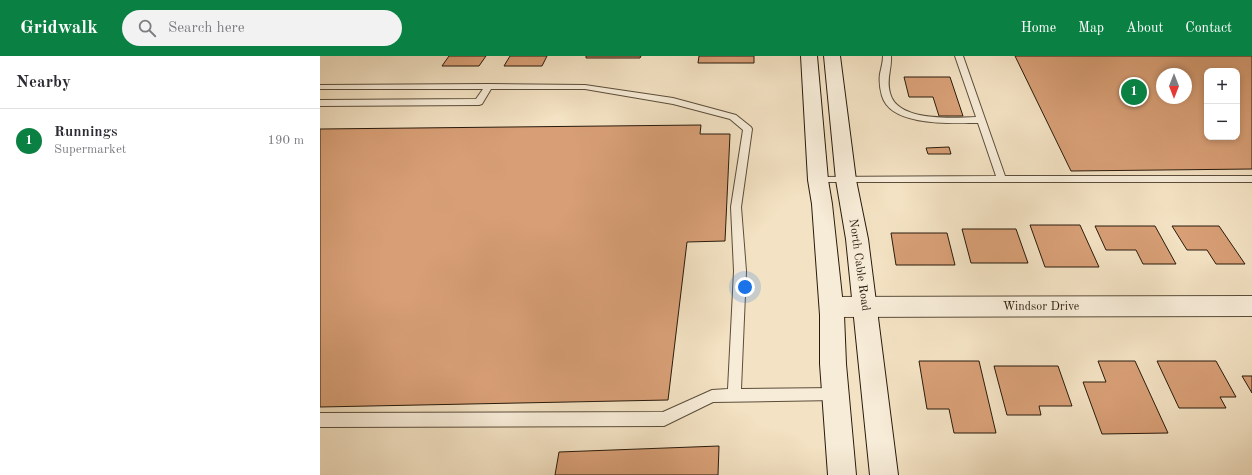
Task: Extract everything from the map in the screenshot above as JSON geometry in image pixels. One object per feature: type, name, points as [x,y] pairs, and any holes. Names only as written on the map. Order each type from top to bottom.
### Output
[{"type":"street","points":[[810,56],[818,180],[822,204],[831,307],[842,475]]},
{"type":"street","name":"North Cable Road","points":[[832,56],[846,180],[857,239],[884,475]]},
{"type":"street","name":"Windsor Drive","points":[[831,307],[1252,306]]},
{"type":"lane","points":[[887,56],[888,61],[884,75],[885,84],[888,101],[894,108],[910,116],[935,120],[981,120]]},
{"type":"lane","points":[[960,59],[1002,180]]},
{"type":"lane","points":[[320,103],[479,102],[489,86]]},
{"type":"lane","points":[[320,87],[585,87],[673,101],[733,117],[748,129],[736,207],[740,271],[734,396]]},
{"type":"lane","points":[[818,180],[1252,179]]},
{"type":"lane","points":[[320,420],[664,419],[712,396],[836,394]]},
{"type":"building","points":[[449,56],[486,56],[479,66],[442,66]]},
{"type":"building","points":[[510,56],[547,56],[542,66],[504,66]]},
{"type":"building","points":[[586,56],[641,56],[640,58],[586,58]]},
{"type":"building","points":[[699,56],[754,56],[754,63],[698,63]]},
{"type":"building","points":[[1015,56],[1252,56],[1252,169],[1071,171]]},
{"type":"building","points":[[904,77],[950,77],[963,116],[939,116],[933,97],[909,97]]},
{"type":"building","points":[[701,125],[700,134],[730,134],[725,241],[687,242],[668,400],[320,407],[320,129]]},
{"type":"building","points":[[949,147],[951,154],[928,154],[926,148]]},
{"type":"building","points":[[1030,225],[1080,225],[1099,267],[1045,267]]},
{"type":"building","points":[[1095,226],[1155,226],[1176,264],[1143,264],[1136,250],[1106,250]]},
{"type":"building","points":[[1172,226],[1219,226],[1245,264],[1216,264],[1207,250],[1187,250]]},
{"type":"building","points":[[962,229],[1016,229],[1028,263],[971,263]]},
{"type":"building","points":[[891,233],[947,233],[955,265],[896,265]]},
{"type":"building","points":[[919,361],[979,361],[996,433],[954,433],[949,409],[927,409]]},
{"type":"building","points":[[1098,361],[1135,361],[1168,433],[1102,434],[1083,382],[1106,382]]},
{"type":"building","points":[[1157,361],[1216,361],[1236,397],[1220,397],[1226,408],[1179,408]]},
{"type":"building","points":[[994,366],[1058,366],[1072,406],[1039,406],[1041,415],[1007,415]]},
{"type":"building","points":[[1242,376],[1252,376],[1252,393]]},
{"type":"building","points":[[719,446],[718,475],[555,475],[559,452]]},
{"type":"place","name":"Runnings","points":[[1134,92]]}]
